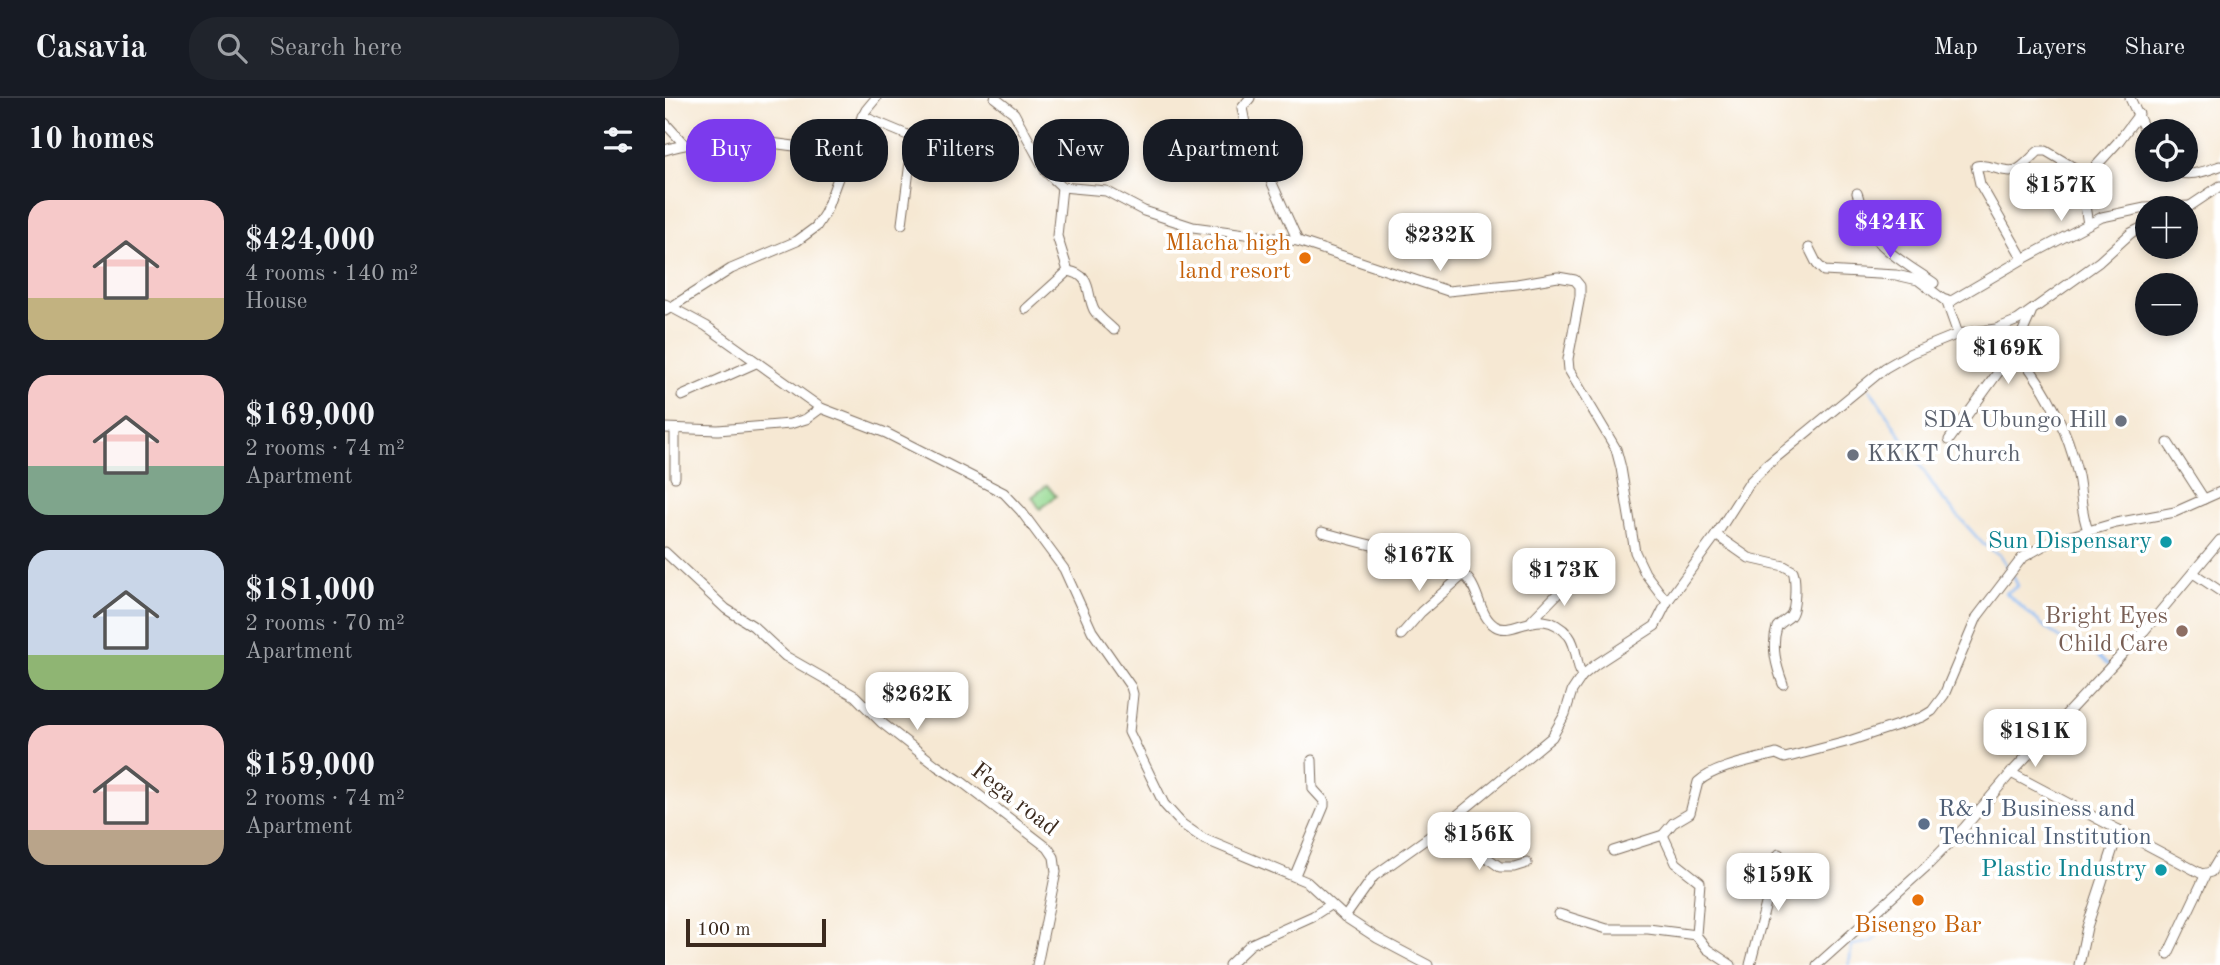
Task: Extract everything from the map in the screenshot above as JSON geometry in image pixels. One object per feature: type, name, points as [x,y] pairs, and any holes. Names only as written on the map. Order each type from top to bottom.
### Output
[{"type":"street","points":[[861,119],[876,98]]},
{"type":"street","points":[[995,98],[1014,113],[1046,172],[1062,187],[1106,191],[1144,211],[1193,227],[1298,241],[1448,291],[1517,285],[1558,277],[1575,280],[1580,286],[1580,296],[1568,359],[1569,370],[1616,449],[1635,552],[1645,573],[1667,602]]},
{"type":"street","points":[[1250,98],[1243,108],[1245,123],[1298,241]]},
{"type":"street","points":[[2130,98],[2141,119]]},
{"type":"street","points":[[2085,177],[2118,142],[2139,114]]},
{"type":"street","points":[[862,116],[902,134]]},
{"type":"street","points":[[665,123],[684,144]]},
{"type":"street","points":[[665,150],[684,144],[790,144]]},
{"type":"street","points":[[2023,259],[1980,184],[1976,166],[2017,170],[2042,150],[2080,171],[2085,177],[2088,224]]},
{"type":"street","points":[[2198,174],[2220,166]]},
{"type":"street","points":[[667,307],[687,299],[731,269],[797,241],[816,227],[825,213],[836,182]]},
{"type":"street","points":[[902,224],[907,182]]},
{"type":"street","points":[[2198,200],[2220,186]]},
{"type":"street","points":[[1062,187],[1058,236],[1068,271]]},
{"type":"street","points":[[1857,193],[1864,221],[1874,236],[1934,284],[1948,303],[1958,334]]},
{"type":"street","points":[[1948,303],[2088,224],[2102,217],[2135,209]]},
{"type":"street","points":[[1345,916],[1374,877],[1443,827],[1552,737],[1565,714],[1572,691],[1582,676],[1655,626],[1667,602],[1716,535],[1750,482],[1767,465],[1885,368],[1911,353],[1958,334],[2005,326],[2031,313],[2135,231]]},
{"type":"street","points":[[1809,247],[1817,264],[1824,271],[1907,277],[1928,285],[1948,303]]},
{"type":"street","points":[[1026,309],[1068,271]]},
{"type":"street","points":[[1068,271],[1079,275],[1085,281],[1094,309],[1114,330]]},
{"type":"street","points":[[667,307],[696,320],[821,408],[886,433],[988,483],[1012,499],[1069,577],[1092,631],[1131,687],[1133,694],[1129,732],[1164,804],[1182,824],[1204,839],[1295,875],[1315,887],[1330,905],[1377,938],[1428,965]]},
{"type":"street","points":[[1949,440],[2015,349],[2031,313]]},
{"type":"street","points":[[2015,349],[2039,379],[2060,422],[2077,472],[2082,514],[2088,530]]},
{"type":"street","points":[[682,396],[756,363]]},
{"type":"street","points":[[675,477],[670,429],[718,430],[790,424],[806,419],[821,408]]},
{"type":"street","points":[[2168,443],[2204,499]]},
{"type":"street","points":[[1731,965],[1707,949],[1696,935],[1700,882],[1676,863],[1663,835],[1666,828],[1690,813],[1698,782],[1705,776],[1776,754],[1785,758],[1846,742],[1903,724],[1932,711],[1944,695],[1977,617],[2018,562],[2039,547],[2088,530],[2175,512],[2220,492]]},
{"type":"street","points":[[1322,533],[1445,563],[1473,585],[1491,623],[1498,628],[1517,627],[1532,620],[1576,576]]},
{"type":"street","points":[[1716,535],[1749,558],[1784,566],[1793,571],[1793,610],[1777,627],[1773,644],[1783,684]]},
{"type":"street","points":[[1817,965],[1926,867],[1964,828],[2011,773],[2144,631],[2220,540]]},
{"type":"street","name":"Fega road","points":[[665,552],[726,609],[753,626],[785,656],[855,696],[882,723],[1048,848],[1056,872],[1037,965]]},
{"type":"street","points":[[2193,573],[2220,591]]},
{"type":"street","points":[[1401,635],[1421,612],[1463,575]]},
{"type":"street","points":[[1532,620],[1553,625],[1567,634],[1582,676]]},
{"type":"street","points":[[1295,875],[1324,806],[1324,801],[1313,789],[1312,760]]},
{"type":"street","points":[[2011,773],[2197,872],[2206,874]]},
{"type":"street","points":[[1443,827],[1500,867],[1527,863]]},
{"type":"street","points":[[2079,965],[2087,927],[2119,830]]},
{"type":"street","points":[[1613,851],[1663,835]]},
{"type":"street","points":[[1750,965],[1779,855]]},
{"type":"street","points":[[2168,954],[2206,874],[2216,867],[2220,857]]},
{"type":"street","points":[[1229,965],[1251,944],[1313,916],[1330,905]]},
{"type":"street","points":[[1559,914],[1607,929],[1648,929],[1696,935]]},
{"type":"green space","points":[[1047,485],[1056,496],[1040,509],[1032,497]]},
{"type":"waterway","points":[[1870,389],[1941,497],[1983,544],[2000,555],[2010,571]]},
{"type":"waterway","points":[[2013,576],[2018,586],[2006,593],[2047,629],[2067,643],[2082,643],[2110,666]]},
{"type":"waterway","points":[[1849,965],[1852,945],[1871,942],[1877,937]]},
{"type":"place","name":"Mlacha high land resort","points":[[1305,258]]},
{"type":"place","name":"SDA Ubungo Hill","points":[[2121,421]]},
{"type":"place","name":"KKKT Church","points":[[1853,455]]},
{"type":"place","name":"Sun Dispensary","points":[[2166,542]]},
{"type":"place","name":"Bright Eyes Child Care","points":[[2182,631]]},
{"type":"place","name":"R& J Business and Technical Institution","points":[[1924,824]]},
{"type":"place","name":"Plastic Industry","points":[[2161,870]]},
{"type":"place","name":"Bisengo Bar","points":[[1918,900]]}]
